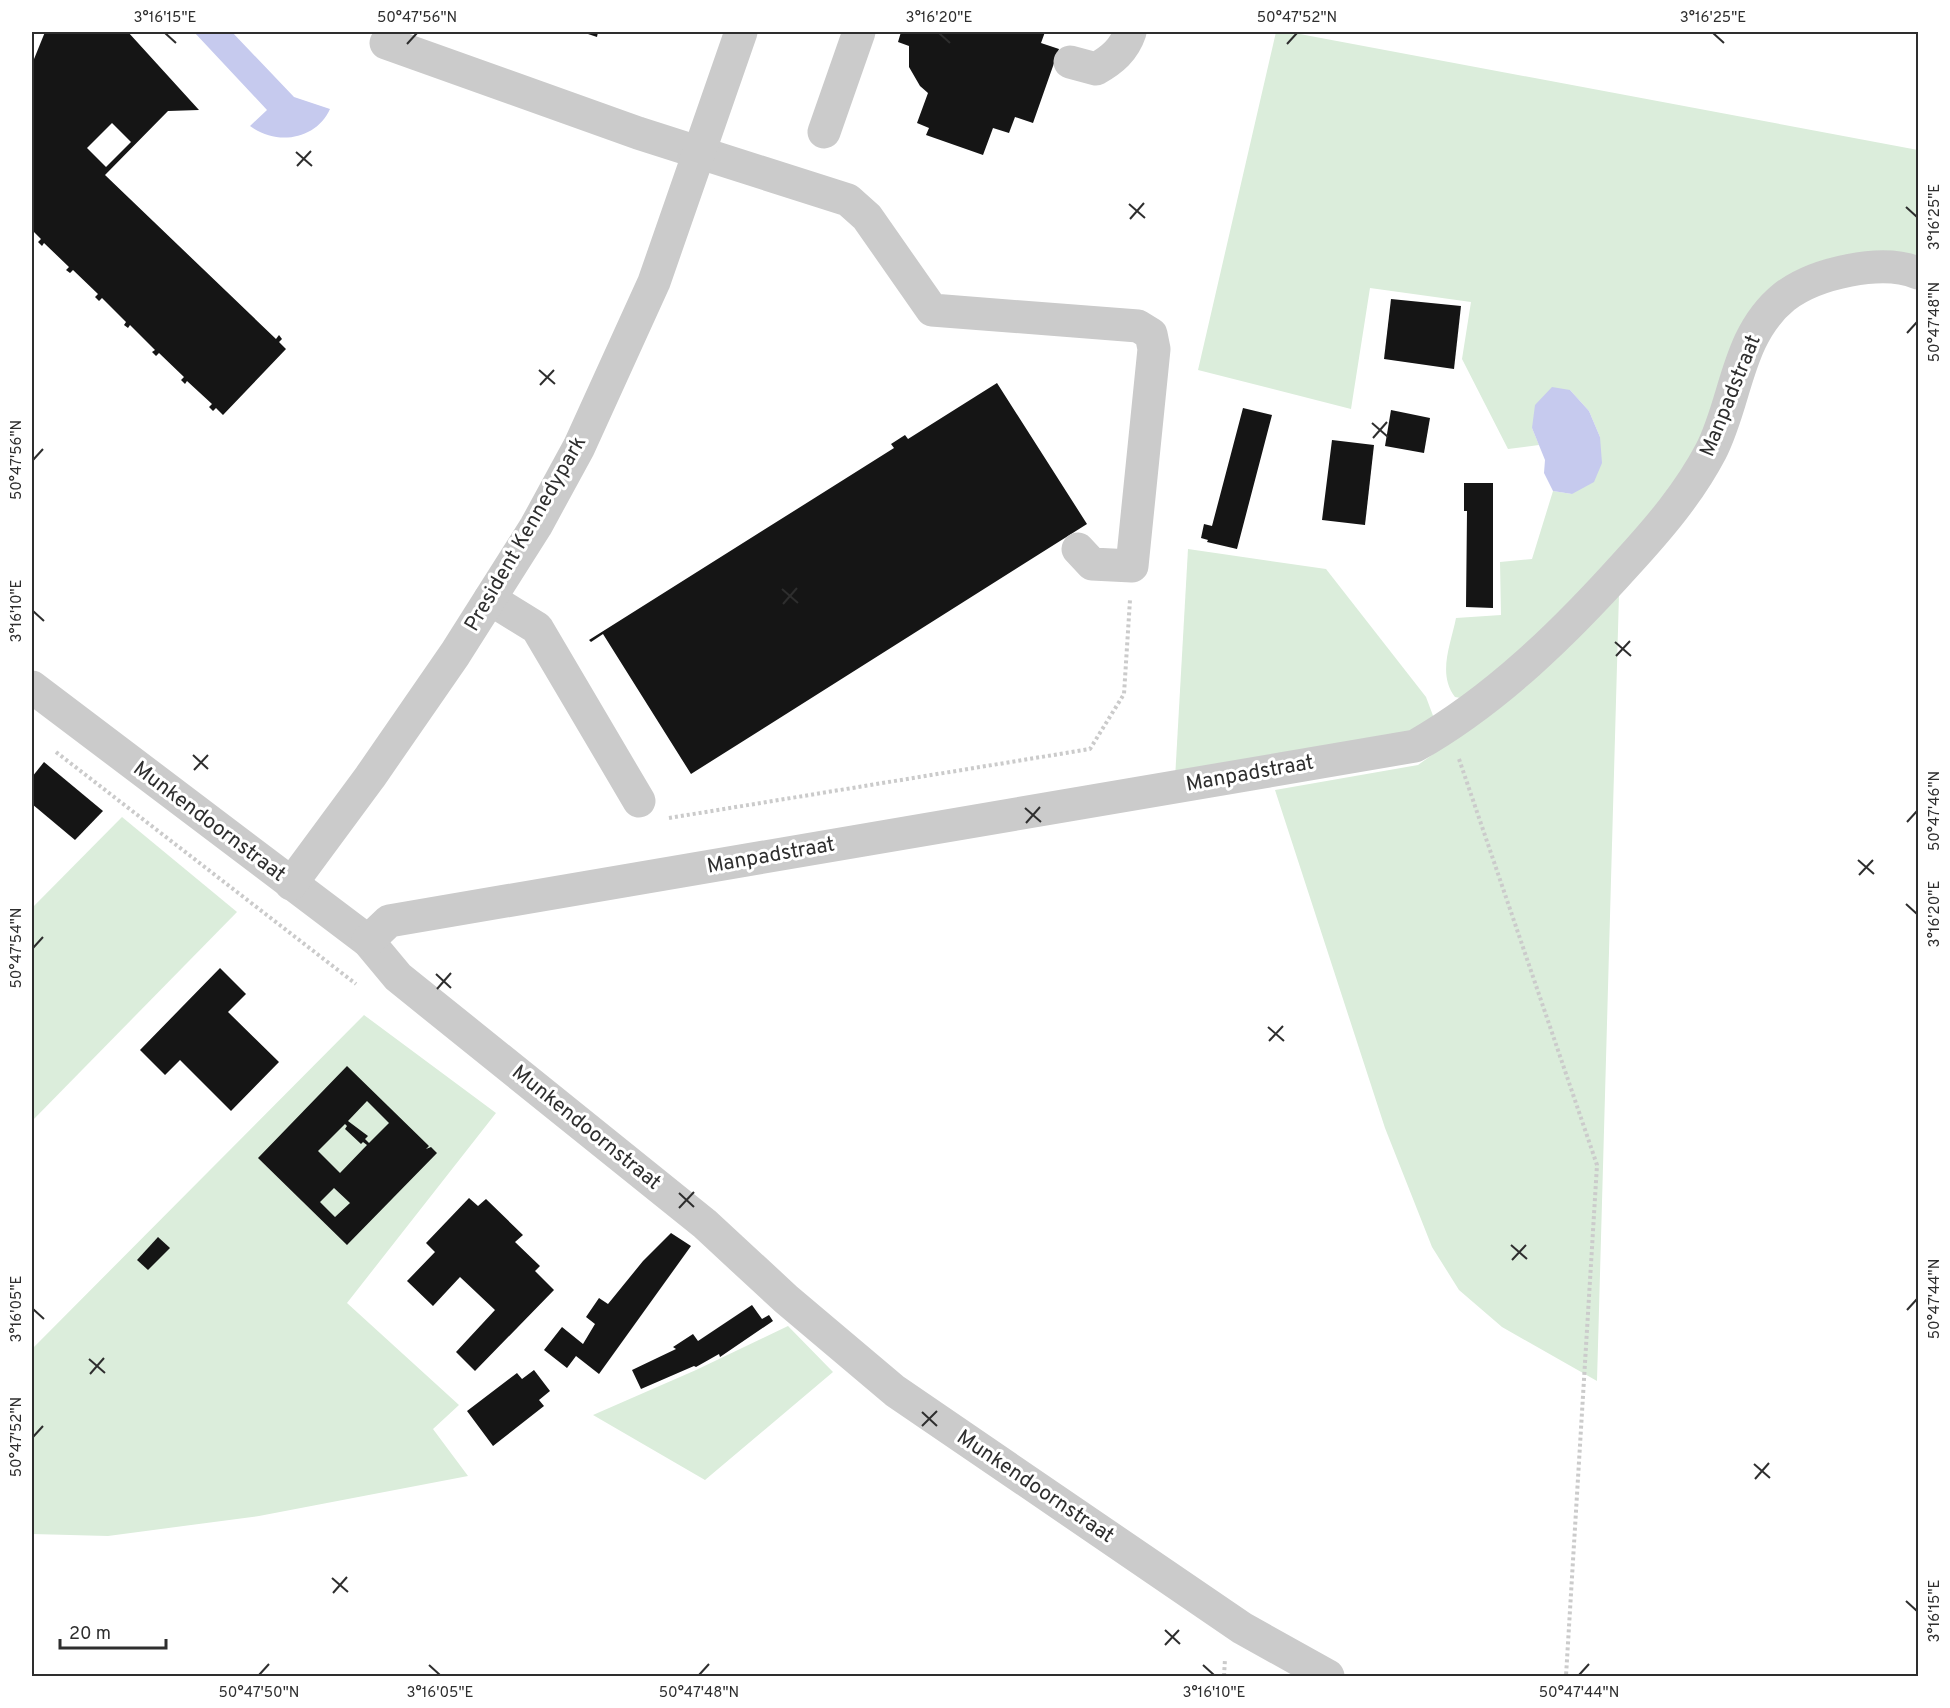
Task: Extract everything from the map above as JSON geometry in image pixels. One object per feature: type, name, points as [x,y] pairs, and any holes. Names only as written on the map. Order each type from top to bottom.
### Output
[{"type":"street","name":"President Kennedypark","points":[[291,884],[370,777],[490,600],[536,525],[579,447],[654,282],[741,32]]},
{"type":"street","points":[[824,132],[859,32]]},
{"type":"street","points":[[1070,62],[1096,69],[1110,61],[1126,44],[1130,32]]},
{"type":"street","points":[[386,43],[701,152],[848,200],[867,216],[932,310],[1138,326],[1151,334],[1154,349],[1132,566],[1092,564],[1078,549]]},
{"type":"street","name":"Manpadstraat","points":[[368,941],[389,921],[1414,746],[1448,727],[1502,686],[1559,633],[1667,518],[1691,486],[1712,448],[1746,348],[1762,321],[1785,297],[1824,278],[1857,269],[1887,267],[1918,273]]},
{"type":"street","points":[[490,600],[537,628],[639,801]]},
{"type":"street","name":"Munkendoornstraat","points":[[32,687],[368,941],[398,977],[705,1224],[786,1299],[895,1391],[1242,1628],[1328,1677]]},
{"type":"path","points":[[639,801],[662,819],[1090,749],[1124,694],[1132,566]]},
{"type":"path","points":[[1448,727],[1598,1165],[1566,1677]]},
{"type":"green space","points":[[1276,32],[1289,32],[1918,150],[1918,261],[1786,284],[1703,439],[1654,517],[1590,587],[1466,699],[1455,697],[1447,679],[1447,659],[1456,618],[1501,615],[1500,562],[1532,559],[1553,491],[1572,494],[1600,437],[1589,411],[1570,390],[1532,428],[1539,445],[1508,449],[1462,359],[1471,302],[1370,288],[1351,409],[1198,370]]},
{"type":"green space","points":[[1188,549],[1326,569],[1426,697],[1435,721],[1415,733],[1175,779]]},
{"type":"green space","points":[[1619,594],[1597,1381],[1502,1327],[1459,1290],[1432,1247],[1385,1128],[1275,790],[1418,765],[1479,721]]},
{"type":"green space","points":[[122,817],[237,912],[32,1121],[32,908]]},
{"type":"green space","points":[[364,1015],[496,1113],[347,1303],[459,1405],[433,1429],[468,1476],[259,1516],[108,1536],[32,1534],[32,1349]]},
{"type":"green space","points":[[788,1326],[833,1372],[705,1480],[593,1415],[696,1370]]},
{"type":"water","points":[[194,32],[232,32],[294,97],[330,109],[324,119],[315,128],[294,137],[272,136],[250,126],[267,110]]},
{"type":"water","points":[[1552,387],[1570,390],[1589,411],[1600,437],[1602,463],[1594,482],[1572,494],[1553,491],[1544,473],[1545,460],[1532,428],[1535,405]]},
{"type":"building","points":[[45,32],[128,32],[199,110],[168,111],[105,175],[276,339],[279,335],[282,339],[279,342],[286,349],[223,415],[216,408],[213,411],[209,407],[212,404],[187,381],[185,384],[181,380],[184,377],[159,353],[156,356],[152,352],[155,350],[130,325],[128,328],[124,325],[126,322],[102,298],[99,301],[95,297],[98,294],[73,270],[70,273],[66,270],[69,267],[44,243],[42,246],[38,242],[41,239],[32,230],[32,64]],"holes":[[[112,123],[131,142],[106,167],[87,148]]]},
{"type":"building","points":[[582,32],[598,32],[597,37]]},
{"type":"building","points":[[901,32],[913,34],[914,32],[1045,32],[1041,43],[1059,49],[1033,123],[1015,117],[1009,133],[993,128],[983,155],[926,135],[929,128],[917,123],[928,93],[920,86],[909,67],[909,46],[898,42]]},
{"type":"building","points":[[1391,299],[1461,306],[1454,369],[1384,359]]},
{"type":"building","points":[[997,383],[1087,524],[691,774],[603,634],[591,642],[589,640],[894,448],[891,444],[905,435],[908,439]]},
{"type":"building","points":[[1243,408],[1272,415],[1237,549],[1207,542],[1208,540],[1201,538],[1204,524],[1212,526]]},
{"type":"building","points":[[1391,410],[1430,418],[1424,453],[1385,446]]},
{"type":"building","points":[[1332,440],[1374,445],[1365,525],[1322,520]]},
{"type":"building","points":[[1464,483],[1493,483],[1493,608],[1466,607],[1467,511],[1464,511]]},
{"type":"building","points":[[44,762],[103,811],[75,840],[32,804],[32,777]]},
{"type":"building","points":[[220,968],[246,994],[228,1012],[279,1062],[231,1111],[180,1060],[165,1075],[140,1050]]},
{"type":"building","points":[[347,1066],[429,1146],[426,1149],[431,1147],[437,1153],[347,1245],[258,1158]],"holes":[[[367,1101],[389,1123],[369,1143],[365,1139],[368,1136],[348,1121]],[[345,1124],[347,1126],[345,1129],[361,1144],[363,1142],[367,1145],[340,1173],[318,1151]],[[334,1188],[350,1203],[335,1217],[320,1202]]]},
{"type":"building","points":[[469,1198],[478,1206],[486,1199],[523,1235],[515,1242],[540,1266],[535,1271],[554,1290],[475,1371],[456,1352],[495,1310],[460,1277],[433,1306],[407,1281],[435,1252],[426,1243]]},
{"type":"building","points":[[671,1233],[691,1246],[599,1374],[576,1356],[567,1368],[544,1350],[562,1327],[583,1344],[595,1324],[586,1317],[599,1298],[608,1304],[643,1261]]},
{"type":"building","points":[[158,1237],[170,1248],[148,1270],[137,1260]]},
{"type":"building","points":[[752,1305],[762,1319],[769,1315],[773,1321],[720,1357],[719,1354],[696,1367],[641,1389],[632,1370],[676,1349],[673,1347],[693,1334],[698,1341]]},
{"type":"building","points":[[534,1370],[550,1391],[539,1400],[544,1406],[493,1446],[467,1411],[517,1373],[522,1379]]}]
